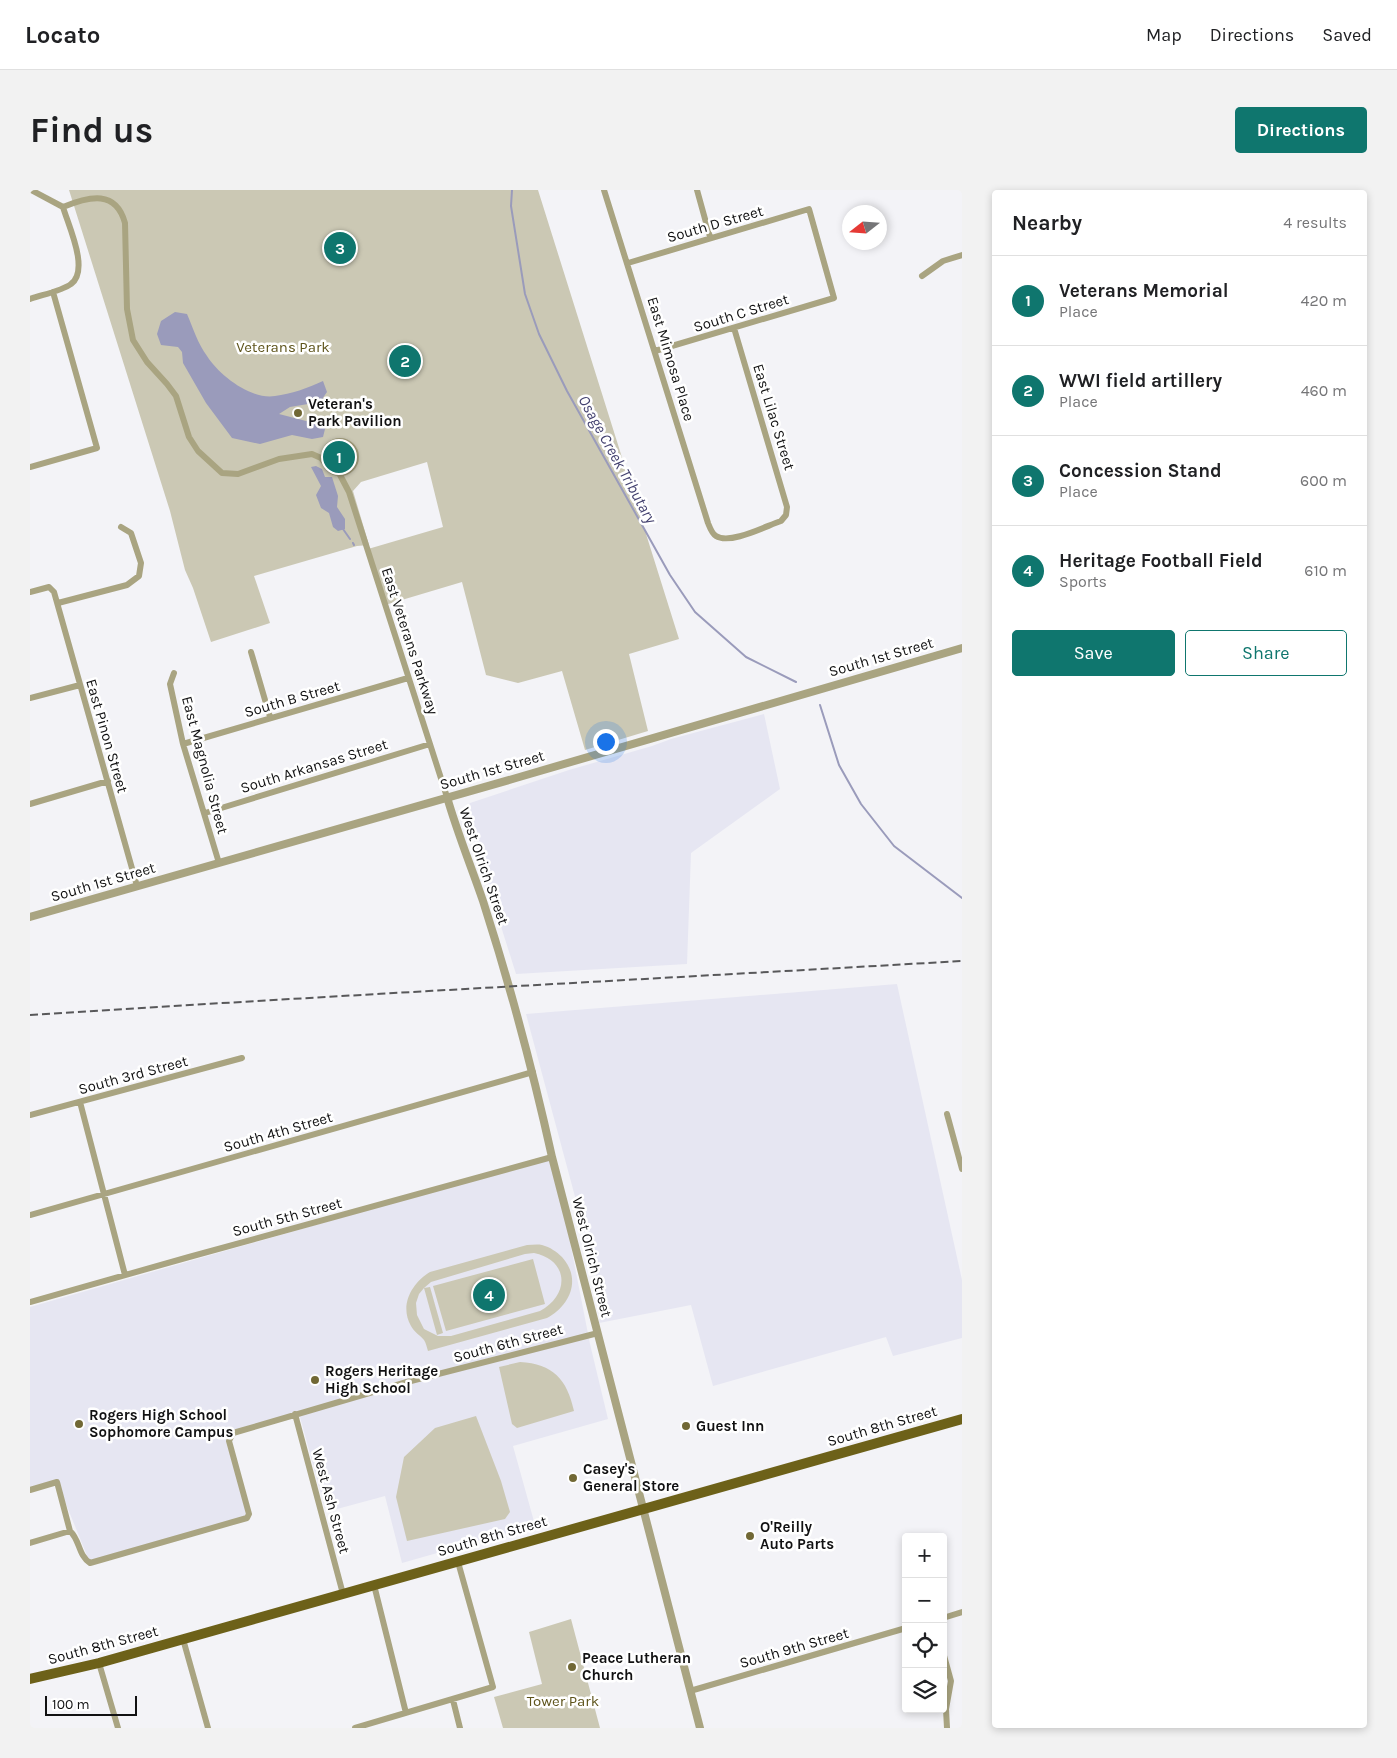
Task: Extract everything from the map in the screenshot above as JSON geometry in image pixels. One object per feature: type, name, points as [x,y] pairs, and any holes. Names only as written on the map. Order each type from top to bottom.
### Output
[{"type":"main road","name":"South 8th Street","points":[[30,1679],[99,1664],[962,1419]]},
{"type":"street","points":[[30,299],[71,284],[79,272],[80,262],[63,207],[31,190]]},
{"type":"street","name":"East Mimosa Place","points":[[604,190],[708,523],[714,535]]},
{"type":"street","points":[[697,190],[710,237]]},
{"type":"street","points":[[63,207],[91,197],[104,197],[116,203],[122,211],[125,223],[127,309],[133,340],[147,362],[176,396],[189,437],[210,464],[222,473],[238,474],[279,459],[314,454],[326,449]]},
{"type":"street","name":"South D Street","points":[[628,263],[809,209],[834,298]]},
{"type":"street","points":[[922,276],[943,261],[962,255]]},
{"type":"street","points":[[30,467],[97,448],[53,292]]},
{"type":"street","name":"South C Street","points":[[655,351],[834,298]]},
{"type":"street","name":"East Lilac Street","points":[[714,535],[723,540],[732,539],[781,521],[786,515],[787,507],[734,328]]},
{"type":"street","name":"East Veterans Parkway","points":[[326,449],[337,442],[346,443],[353,449],[356,458],[351,468],[349,492]]},
{"type":"street","points":[[326,449],[324,454],[326,464]]},
{"type":"street","name":"East Veterans Parkway","points":[[314,454],[329,469],[339,473],[349,492],[447,797]]},
{"type":"street","points":[[339,473],[343,473],[351,468]]},
{"type":"street","points":[[58,603],[126,585],[139,576],[141,563],[131,533],[121,527]]},
{"type":"street","name":"East Pinon Street","points":[[30,592],[49,587],[54,592],[58,603],[136,886]]},
{"type":"street","name":"South 1st Street","points":[[30,917],[962,648]]},
{"type":"street","points":[[251,652],[270,717]]},
{"type":"street","name":"East Magnolia Street","points":[[174,673],[170,684],[183,744],[219,864]]},
{"type":"street","name":"South B Street","points":[[183,744],[408,678]]},
{"type":"street","points":[[30,698],[80,685]]},
{"type":"street","name":"South Arkansas Street","points":[[205,813],[430,744]]},
{"type":"street","points":[[30,804],[108,782]]},
{"type":"street","name":"West Olrich Street","points":[[447,797],[482,900],[533,1072],[552,1157],[700,1728]]},
{"type":"street","name":"South 3rd Street","points":[[30,1115],[242,1058]]},
{"type":"street","name":"South 4th Street","points":[[30,1215],[533,1072]]},
{"type":"street","points":[[80,1102],[125,1274]]},
{"type":"street","points":[[947,1114],[962,1170]]},
{"type":"street","name":"South 5th Street","points":[[30,1302],[125,1274],[552,1157]]},
{"type":"street","name":"South 6th Street","points":[[70,1531],[76,1536],[84,1559],[90,1563],[247,1518],[249,1514],[229,1441],[233,1433],[407,1382],[598,1333]]},
{"type":"street","name":"West Ash Street","points":[[295,1414],[343,1594]]},
{"type":"street","points":[[30,1490],[57,1482],[70,1531],[30,1542]]},
{"type":"street","points":[[355,1728],[493,1687],[458,1562]]},
{"type":"street","points":[[374,1585],[406,1712]]},
{"type":"street","points":[[947,1617],[962,1612]]},
{"type":"street","name":"South 9th Street","points":[[690,1691],[902,1629]]},
{"type":"street","points":[[183,1639],[208,1728]]},
{"type":"street","points":[[99,1664],[118,1728]]},
{"type":"street","points":[[947,1666],[951,1681],[946,1709],[947,1728]]},
{"type":"street","points":[[453,1700],[460,1728]]},
{"type":"shaded area","points":[[764,714],[780,789],[691,853],[687,964],[516,974],[465,812],[470,803],[671,739]]},
{"type":"shaded area","points":[[897,984],[962,1280],[962,1338],[893,1356],[886,1337],[713,1386],[691,1305],[599,1323],[603,1301],[526,1014]]},
{"type":"shaded area","name":"Rogers Heritage High School","points":[[552,1157],[590,1344],[608,1419],[513,1446],[535,1525],[402,1563],[385,1496],[326,1512],[300,1417],[233,1433],[229,1441],[247,1518],[90,1563],[57,1482],[30,1490],[30,1307]]},
{"type":"green space","name":"Veterans Park","points":[[69,190],[538,190],[679,639],[629,654],[648,731],[585,750],[562,671],[518,683],[486,675],[462,582],[385,605],[368,549],[443,527],[427,462],[361,482],[353,491],[369,545],[357,546],[254,576],[270,623],[211,642],[185,570],[170,511]]},
{"type":"green space","points":[[527,1245],[540,1245],[551,1248],[562,1257],[568,1265],[572,1283],[571,1291],[562,1306],[547,1318],[428,1351],[424,1340],[411,1326],[406,1310],[409,1295],[413,1288],[430,1272]],"holes":[[[534,1253],[546,1257],[554,1263],[559,1270],[561,1287],[557,1296],[540,1311],[451,1336],[438,1336],[424,1329],[417,1315],[416,1303],[419,1294],[431,1282]]]},
{"type":"green space","points":[[533,1259],[545,1304],[446,1331],[433,1286]]},
{"type":"green space","points":[[430,1287],[443,1333],[437,1335],[424,1288]]},
{"type":"green space","points":[[520,1362],[541,1366],[557,1375],[567,1390],[574,1411],[517,1428],[512,1424],[499,1367]]},
{"type":"green space","points":[[476,1416],[501,1481],[510,1512],[505,1519],[407,1541],[396,1497],[404,1457],[435,1428]]},
{"type":"green space","name":"Tower Park","points":[[571,1619],[600,1728],[503,1728],[494,1697],[542,1684],[529,1632]]},
{"type":"water","points":[[175,312],[187,314],[201,346],[212,363],[227,378],[246,390],[256,394],[275,396],[287,394],[323,381],[327,392],[320,402],[290,407],[279,414],[306,421],[322,420],[326,425],[323,437],[312,439],[292,435],[260,444],[232,438],[206,403],[183,363],[182,352],[178,347],[161,345],[157,334],[161,321]]},
{"type":"water","points":[[316,466],[322,469],[325,477],[332,477],[338,496],[337,507],[345,519],[345,529],[338,531],[333,527],[329,513],[321,508],[316,495],[321,486],[311,467]]},
{"type":"waterway","name":"Osage Creek Tributary","points":[[512,190],[511,206],[525,294],[539,334],[567,391],[670,575],[695,612],[746,657],[796,682]]},
{"type":"waterway","points":[[343,529],[350,539]]},
{"type":"waterway","name":"Osage Creek Tributary","points":[[820,705],[839,765],[861,804],[894,846],[962,898]]},
{"type":"railway","points":[[30,1015],[962,961]]},
{"type":"place","name":"Concession Stand","points":[[340,248]]},
{"type":"place","name":"WWI field artillery","points":[[405,361]]},
{"type":"place","name":"Veteran's Park Pavilion","points":[[298,413]]},
{"type":"place","name":"Veterans Memorial","points":[[339,457]]},
{"type":"place","name":"Heritage Football Field","points":[[489,1295]]},
{"type":"place","name":"Rogers Heritage High School","points":[[315,1380]]},
{"type":"place","name":"Rogers High School Sophomore Campus","points":[[79,1424]]},
{"type":"place","name":"Guest Inn","points":[[686,1426]]},
{"type":"place","name":"Casey's General Store","points":[[573,1478]]},
{"type":"place","name":"O'Reilly Auto Parts","points":[[750,1536]]},
{"type":"place","name":"Peace Lutheran Church","points":[[572,1667]]}]
